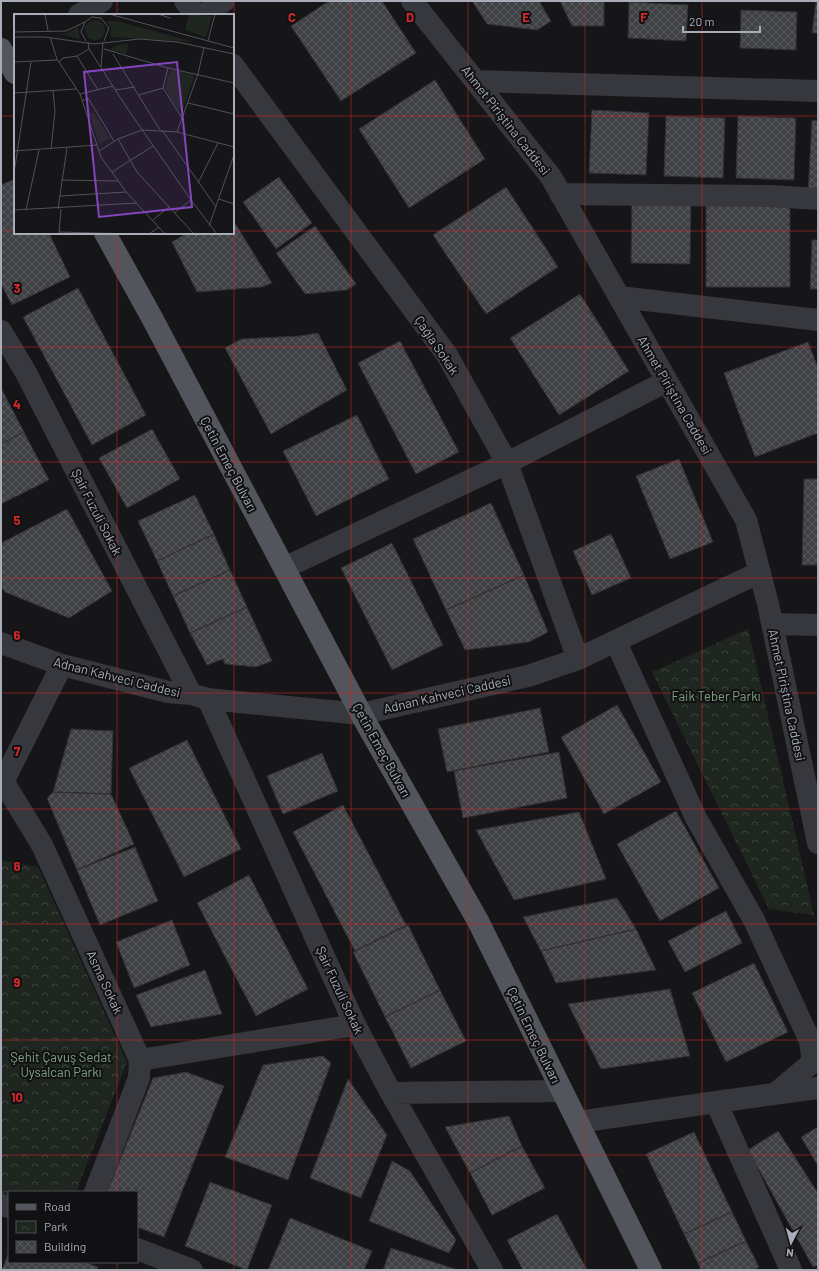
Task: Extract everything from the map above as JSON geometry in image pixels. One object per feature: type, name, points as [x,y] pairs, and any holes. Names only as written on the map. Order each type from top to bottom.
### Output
[{"type":"main road","name":"Çetin Emeç Bulvarı","points":[[106,234],[151,316],[362,714],[478,921],[651,1270]]},
{"type":"street","points":[[81,14],[102,1]]},
{"type":"street","points":[[185,1],[195,14]]},
{"type":"street","points":[[204,14],[224,1]]},
{"type":"street","name":"Ahmet Piriştina Caddesi","points":[[412,1],[551,177],[746,520],[772,624],[818,843]]},
{"type":"street","name":"Çağla Sokak","points":[[234,66],[447,355],[507,463],[578,659]]},
{"type":"street","points":[[476,81],[818,91]]},
{"type":"street","points":[[560,194],[768,196],[818,199]]},
{"type":"street","points":[[619,298],[818,320]]},
{"type":"street","name":"Şair Fuzuli Sokak","points":[[1,331],[200,697],[355,1025],[391,1093],[492,1270]]},
{"type":"street","points":[[284,568],[507,463],[667,381]]},
{"type":"street","name":"Adnan Kahveci Caddesi","points":[[1,643],[62,665],[168,692],[200,697],[362,714],[528,676],[578,659],[760,572]]},
{"type":"street","points":[[772,624],[818,625]]},
{"type":"street","points":[[616,642],[696,818],[754,920],[814,1040],[813,1062],[775,1094]]},
{"type":"street","points":[[2,784],[62,665]]},
{"type":"street","name":"Asma Sokak","points":[[2,784],[42,845],[140,1060],[139,1078],[95,1191]]},
{"type":"street","points":[[140,1060],[355,1025]]},
{"type":"street","points":[[578,1122],[818,1088]]},
{"type":"street","points":[[391,1093],[562,1091]]},
{"type":"street","points":[[716,1102],[791,1270]]},
{"type":"street","points":[[138,1250],[192,1270]]},
{"type":"green space","name":"Faik Teber Parkı","points":[[748,629],[814,915],[769,909],[652,672]]},
{"type":"green space","name":"Şehit Çavuş Sedat Uysalcan Parkı","points":[[1,860],[38,867],[127,1062],[76,1191],[8,1191],[8,1199],[1,1196]]},
{"type":"building","points":[[329,1],[382,1],[416,53],[341,101],[291,26]]},
{"type":"building","points":[[472,1],[539,1],[551,21],[537,30],[487,24]]},
{"type":"building","points":[[560,1],[604,1],[604,26],[572,26]]},
{"type":"building","points":[[816,1],[818,1],[818,33],[812,33]]},
{"type":"building","points":[[629,2],[688,5],[686,41],[628,38]]},
{"type":"building","points":[[741,10],[797,12],[796,50],[740,48]]},
{"type":"building","points":[[435,80],[485,159],[409,208],[359,129]]},
{"type":"building","points":[[592,110],[649,113],[646,175],[589,173]]},
{"type":"building","points":[[666,116],[725,118],[723,178],[664,176]]},
{"type":"building","points":[[738,116],[796,118],[794,180],[736,178]]},
{"type":"building","points":[[812,120],[818,121],[818,194],[808,194]]},
{"type":"building","points":[[279,177],[312,223],[276,249],[243,202]]},
{"type":"building","points":[[14,179],[14,234],[49,234],[70,277],[12,305],[1,284],[1,185]]},
{"type":"building","points":[[506,187],[558,267],[486,314],[433,235]]},
{"type":"building","points":[[632,199],[691,200],[690,264],[631,263]]},
{"type":"building","points":[[790,200],[790,287],[706,287],[706,201]]},
{"type":"building","points":[[234,222],[272,283],[262,287],[197,292],[172,242],[185,234],[234,234]]},
{"type":"building","points":[[315,226],[356,284],[347,290],[305,294],[276,253]]},
{"type":"building","points":[[812,240],[818,240],[818,289],[810,289]]},
{"type":"building","points":[[78,288],[146,415],[92,445],[23,317]]},
{"type":"building","points":[[580,294],[629,371],[559,415],[510,338]]},
{"type":"building","points":[[318,333],[347,390],[271,434],[225,348],[241,339],[299,336]]},
{"type":"building","points":[[400,341],[459,452],[416,474],[358,363]]},
{"type":"building","points":[[808,342],[818,368],[818,433],[755,457],[724,373]]},
{"type":"building","points":[[1,388],[24,432],[1,444]]},
{"type":"building","points":[[357,415],[389,479],[316,516],[283,451]]},
{"type":"building","points":[[152,429],[180,479],[127,508],[99,458]]},
{"type":"building","points":[[24,432],[49,480],[1,504],[1,444]]},
{"type":"building","points":[[679,459],[713,542],[670,559],[636,476]]},
{"type":"building","points":[[804,479],[818,479],[818,565],[802,565]]},
{"type":"building","points":[[195,495],[214,534],[157,561],[138,521]]},
{"type":"building","points":[[491,503],[524,575],[446,610],[413,539]]},
{"type":"building","points":[[67,509],[112,591],[69,618],[5,592],[1,586],[1,543]]},
{"type":"building","points":[[214,534],[230,570],[173,596],[157,561]]},
{"type":"building","points":[[611,534],[631,578],[592,595],[573,551]]},
{"type":"building","points":[[392,543],[443,645],[392,670],[341,568]]},
{"type":"building","points":[[230,570],[247,607],[190,633],[173,596]]},
{"type":"building","points":[[524,575],[548,632],[529,642],[465,650],[446,610]]},
{"type":"building","points":[[247,607],[272,661],[256,667],[225,664],[223,659],[207,665],[190,633]]},
{"type":"building","points":[[617,705],[661,782],[604,814],[561,737]]},
{"type":"building","points":[[540,708],[549,752],[447,772],[438,729]]},
{"type":"building","points":[[71,729],[113,731],[111,794],[53,792]]},
{"type":"building","points":[[187,740],[241,849],[184,877],[129,768]]},
{"type":"building","points":[[559,752],[567,798],[463,818],[454,771]]},
{"type":"building","points":[[322,753],[338,791],[283,814],[267,776]]},
{"type":"building","points":[[53,792],[111,794],[134,844],[77,870],[47,798]]},
{"type":"building","points":[[343,805],[406,925],[355,951],[293,832]]},
{"type":"building","points":[[676,811],[719,888],[660,921],[617,844]]},
{"type":"building","points":[[579,812],[606,879],[514,900],[476,830]]},
{"type":"building","points":[[135,847],[158,901],[100,925],[77,870]]},
{"type":"building","points":[[249,875],[308,989],[256,1016],[197,903]]},
{"type":"building","points":[[617,898],[636,929],[541,951],[523,917]]},
{"type":"building","points":[[726,911],[742,943],[685,972],[668,941]]},
{"type":"building","points":[[172,920],[190,965],[134,988],[116,942]]},
{"type":"building","points":[[408,925],[440,990],[385,1017],[353,952]]},
{"type":"building","points":[[636,929],[656,970],[556,983],[541,951]]},
{"type":"building","points":[[754,963],[788,1032],[726,1062],[692,993]]},
{"type":"building","points":[[205,970],[222,1014],[151,1027],[136,995]]},
{"type":"building","points":[[670,989],[690,1056],[601,1069],[568,1004]]},
{"type":"building","points":[[440,990],[466,1041],[411,1068],[385,1017]]},
{"type":"building","points":[[323,1056],[331,1063],[288,1180],[225,1157],[263,1065]]},
{"type":"building","points":[[186,1072],[224,1086],[164,1237],[138,1227],[138,1191],[107,1191],[153,1078]]},
{"type":"building","points":[[348,1079],[387,1135],[361,1198],[310,1178]]},
{"type":"building","points":[[509,1116],[522,1146],[470,1173],[445,1127]]},
{"type":"building","points":[[818,1127],[818,1166],[801,1137]]},
{"type":"building","points":[[778,1131],[818,1193],[818,1265],[813,1267],[748,1150]]},
{"type":"building","points":[[694,1132],[732,1212],[684,1234],[646,1154]]},
{"type":"building","points":[[522,1146],[545,1188],[492,1215],[470,1173]]},
{"type":"building","points":[[392,1161],[410,1171],[456,1240],[449,1253],[369,1221]]},
{"type":"building","points":[[210,1182],[272,1205],[247,1270],[185,1246]]},
{"type":"building","points":[[732,1212],[746,1241],[698,1263],[684,1234]]},
{"type":"building","points":[[557,1214],[587,1270],[523,1270],[507,1240]]},
{"type":"building","points":[[290,1218],[372,1251],[364,1270],[268,1270]]},
{"type":"building","points":[[746,1241],[759,1267],[753,1270],[701,1270],[698,1263]]},
{"type":"building","points":[[391,1248],[458,1270],[383,1270]]},
{"type":"building","points":[[8,1255],[8,1263],[87,1263],[98,1267],[97,1270],[2,1270]]}]
